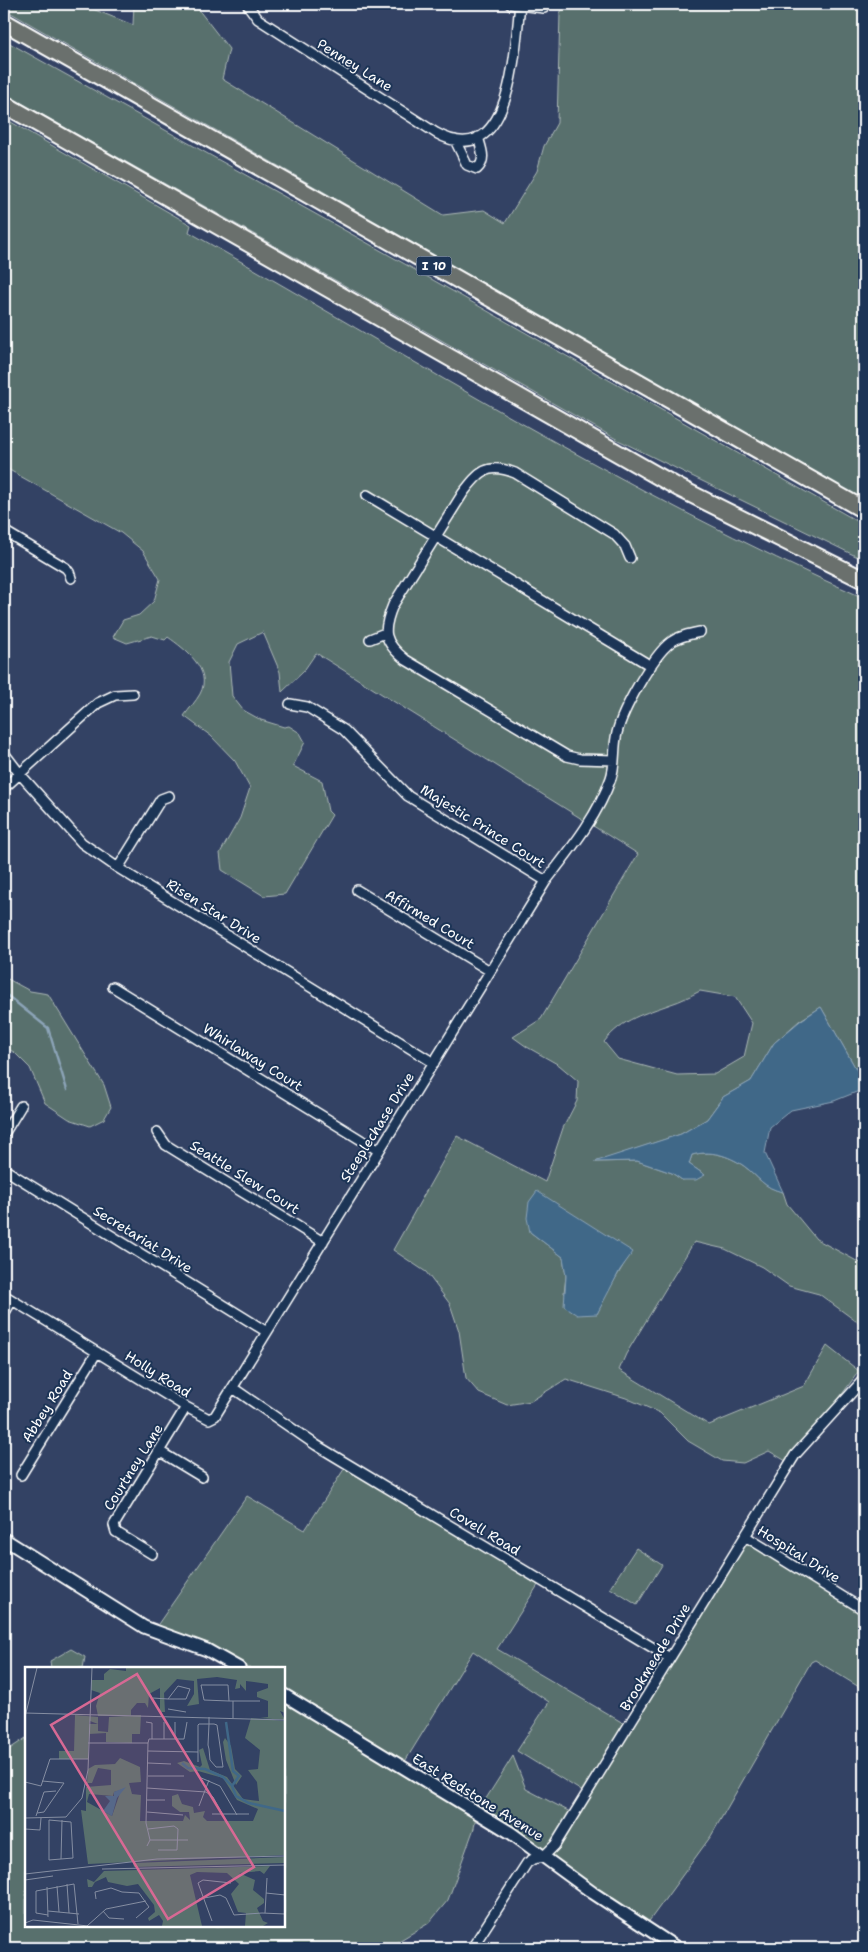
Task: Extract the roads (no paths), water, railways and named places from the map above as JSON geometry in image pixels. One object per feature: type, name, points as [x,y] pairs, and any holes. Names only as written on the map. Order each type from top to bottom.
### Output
[{"type":"highway","name":"I 10","points":[[4,22],[864,510]]},
{"type":"highway","points":[[4,104],[678,488],[864,580]]},
{"type":"street","name":"Penney Lane","points":[[247,4],[258,19],[436,133],[455,140],[478,137]]},
{"type":"street","points":[[510,4],[544,8]]},
{"type":"street","points":[[455,140],[467,165],[477,169],[482,163],[483,158],[478,137],[493,126],[503,107],[509,85],[520,4]]},
{"type":"street","points":[[614,760],[580,759],[567,756],[406,660],[395,651],[385,634],[386,621],[393,605],[474,478],[490,468],[503,468],[515,473],[614,534],[625,546],[630,558]]},
{"type":"street","points":[[367,495],[651,666]]},
{"type":"street","points":[[4,531],[66,568],[70,578]]},
{"type":"street","name":"Steeplechase Drive","points":[[233,1388],[546,881],[573,847],[599,804],[611,778],[616,735],[622,716],[651,666],[671,642],[682,636],[700,632]]},
{"type":"street","points":[[370,639],[385,634]]},
{"type":"street","points":[[4,788],[98,703],[115,695],[133,694]]},
{"type":"street","name":"Majestic Prince Court","points":[[290,704],[307,707],[344,730],[408,796],[546,881]]},
{"type":"street","name":"Risen Star Drive","points":[[4,753],[20,774],[82,843],[118,868],[434,1063]]},
{"type":"street","points":[[118,868],[161,799],[169,796]]},
{"type":"street","name":"Affirmed Court","points":[[357,890],[490,971]]},
{"type":"street","name":"Whirlaway Court","points":[[113,987],[379,1151]]},
{"type":"street","points":[[4,1134],[21,1106]]},
{"type":"street","name":"Seattle Slew Court","points":[[157,1132],[166,1145],[323,1242]]},
{"type":"street","name":"Secretariat Drive","points":[[4,1170],[267,1332]]},
{"type":"street","name":"Holly Road","points":[[4,1295],[186,1407],[209,1419],[215,1416],[233,1388]]},
{"type":"street","points":[[4,1314],[12,1300]]},
{"type":"street","name":"Abbey Road","points":[[20,1475],[97,1352]]},
{"type":"street","name":"Brookmeade Drive","points":[[472,1948],[526,1863],[533,1858],[543,1856],[555,1845],[795,1455],[864,1379]]},
{"type":"street","name":"Covell Road","points":[[233,1388],[332,1455],[670,1658]]},
{"type":"street","name":"Courtney Lane","points":[[152,1554],[116,1532],[114,1525],[186,1407]]},
{"type":"street","points":[[159,1451],[202,1477]]},
{"type":"street","name":"Hospital Drive","points":[[745,1536],[864,1610]]},
{"type":"street","points":[[4,1539],[144,1628],[208,1650],[237,1667]]},
{"type":"street","name":"East Redstone Avenue","points":[[285,1696],[512,1833],[593,1893],[677,1948]]},
{"type":"water","points":[[821,1007],[864,1083],[864,1089],[834,1101],[791,1110],[770,1127],[765,1153],[783,1192],[766,1185],[738,1162],[719,1154],[705,1153],[692,1155],[689,1164],[705,1175],[696,1180],[682,1180],[672,1173],[637,1161],[594,1162],[681,1134],[707,1119],[723,1097],[751,1081],[774,1043],[800,1021]]},
{"type":"water","points":[[537,1191],[633,1252],[620,1270],[597,1314],[577,1315],[564,1306],[566,1276],[563,1257],[530,1232],[527,1218],[529,1202]]},
{"type":"waterway","points":[[4,993],[48,1028],[67,1090]]}]
